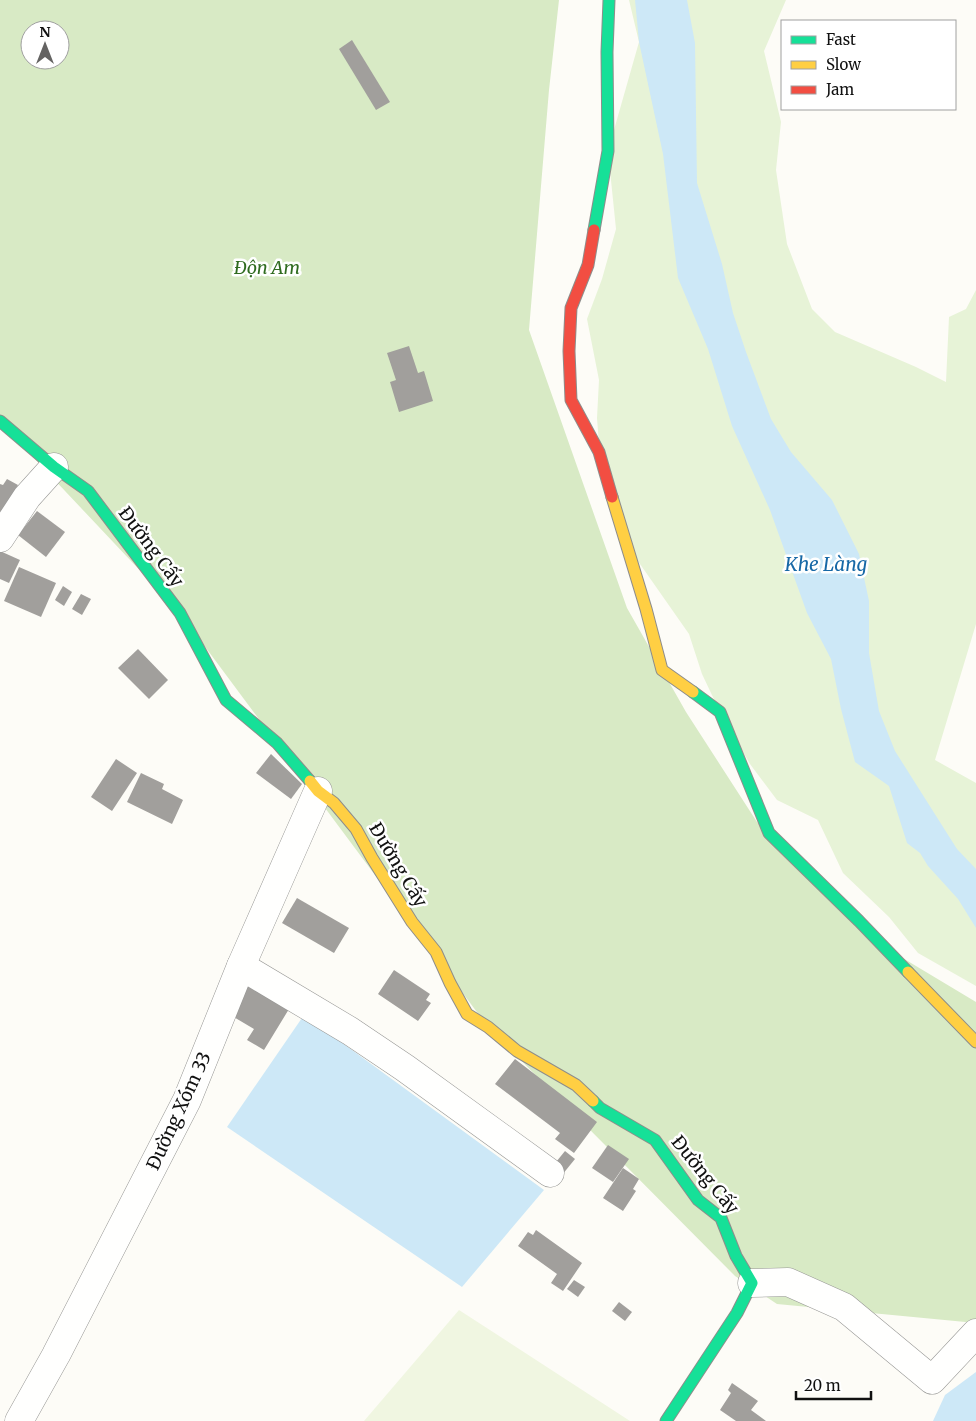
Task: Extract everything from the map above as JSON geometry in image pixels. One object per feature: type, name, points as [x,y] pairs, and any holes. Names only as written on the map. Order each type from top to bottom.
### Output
[{"type":"street","points":[[609,0],[608,151],[588,265],[571,308],[569,351],[571,400],[599,452],[646,609],[662,670],[720,712],[769,833],[976,1042]]},
{"type":"street","name":"Đường Cấy","points":[[0,421],[54,467],[88,491],[180,613],[226,700],[278,743],[318,791],[334,802],[356,829],[412,922],[436,952],[467,1014],[488,1027],[516,1051],[576,1086],[600,1108],[655,1140],[698,1200],[721,1218],[736,1256],[752,1283]]},
{"type":"street","points":[[0,538],[27,497],[54,467]]},
{"type":"street","name":"Đường Xóm 33","points":[[19,1421],[56,1355],[187,1100],[242,966],[318,791]]},
{"type":"street","points":[[242,966],[374,1047],[550,1173]]},
{"type":"street","points":[[666,1421],[737,1313],[752,1283],[788,1282],[844,1307],[932,1380],[976,1332]]},
{"type":"green space","name":"Độn Am","points":[[0,0],[559,0],[549,90],[529,330],[627,608],[686,712],[757,822],[901,957],[976,1002],[976,1323],[777,1304],[735,1276],[488,1027],[180,613],[0,422]]},
{"type":"green space","points":[[629,0],[786,0],[764,51],[781,122],[776,170],[787,244],[812,309],[835,332],[946,382],[949,317],[966,309],[976,290],[976,624],[935,760],[976,783],[976,986],[918,953],[889,917],[843,873],[818,820],[777,800],[750,764],[720,712],[702,674],[689,634],[633,554],[601,470],[597,418],[599,380],[587,319],[602,279],[616,229],[608,151],[639,42]]},
{"type":"green space","points":[[459,1310],[630,1421],[364,1421]]},
{"type":"water","name":"Khe Làng","points":[[635,0],[687,0],[695,43],[697,183],[722,264],[733,313],[771,419],[791,452],[832,500],[859,554],[869,601],[869,653],[879,711],[895,751],[957,849],[976,869],[976,928],[958,899],[928,866],[920,853],[907,843],[889,786],[855,762],[841,709],[831,659],[807,613],[770,510],[732,426],[708,349],[678,278],[663,154],[639,42]]},
{"type":"water","points":[[304,1015],[544,1190],[462,1287],[227,1127]]},
{"type":"water","points":[[976,1372],[976,1421],[933,1421],[945,1395]]},
{"type":"building","points":[[352,40],[390,102],[376,110],[339,49]]},
{"type":"building","points":[[409,346],[418,373],[424,371],[433,401],[399,412],[390,382],[396,380],[387,353]]},
{"type":"building","points":[[7,479],[18,485],[2,513],[0,512],[0,484],[3,485]]},
{"type":"building","points":[[37,511],[65,532],[46,557],[18,535]]},
{"type":"building","points":[[0,551],[20,560],[9,583],[0,579]]},
{"type":"building","points":[[19,567],[56,583],[41,617],[4,601]]},
{"type":"building","points":[[63,586],[72,592],[64,606],[55,600]]},
{"type":"building","points":[[81,594],[91,599],[82,615],[72,609]]},
{"type":"building","points":[[138,649],[168,680],[149,699],[118,668]]},
{"type":"building","points":[[271,754],[302,784],[291,799],[256,773]]},
{"type":"building","points":[[116,759],[137,773],[112,811],[91,797]]},
{"type":"building","points":[[141,773],[164,784],[162,789],[183,800],[172,824],[127,802]]},
{"type":"building","points":[[297,898],[349,928],[334,953],[282,923]]},
{"type":"building","points":[[394,970],[430,994],[426,1000],[431,1003],[418,1021],[378,994]]},
{"type":"building","points":[[245,983],[289,1009],[264,1050],[247,1040],[254,1029],[227,1013]]},
{"type":"building","points":[[515,1059],[597,1122],[574,1153],[555,1139],[560,1133],[495,1084]]},
{"type":"building","points":[[608,1145],[629,1159],[613,1182],[592,1168]]},
{"type":"building","points":[[565,1151],[575,1159],[562,1175],[552,1167]]},
{"type":"building","points":[[623,1168],[639,1179],[633,1189],[636,1191],[623,1211],[603,1198]]},
{"type":"building","points":[[536,1230],[582,1263],[563,1291],[551,1283],[557,1274],[518,1246],[528,1232],[533,1235]]},
{"type":"building","points":[[574,1280],[585,1287],[578,1297],[567,1289]]},
{"type":"building","points":[[619,1302],[632,1312],[625,1321],[612,1311]]},
{"type":"building","points":[[732,1383],[758,1401],[751,1410],[766,1421],[736,1421],[720,1410],[731,1393],[728,1390]]},
{"type":"traffic: fast","points":[[594,230],[608,151],[607,52],[609,0]]},
{"type":"traffic: fast","points":[[0,421],[54,467],[88,491],[180,613],[226,700],[277,743],[310,781]]},
{"type":"traffic: fast","points":[[693,692],[720,712],[769,833],[908,972]]},
{"type":"traffic: fast","points":[[593,1101],[600,1108],[655,1140],[698,1200],[721,1218],[736,1256],[752,1283],[737,1313],[666,1421]]},
{"type":"traffic: slow","points":[[612,497],[646,609],[662,670],[693,692]]},
{"type":"traffic: slow","points":[[310,781],[318,791],[334,803],[356,829],[412,922],[436,952],[467,1014],[488,1027],[517,1051],[576,1085],[593,1101]]},
{"type":"traffic: slow","points":[[908,972],[976,1042]]},
{"type":"traffic: jam","points":[[594,230],[588,265],[571,308],[569,351],[571,400],[599,452],[612,497]]}]
